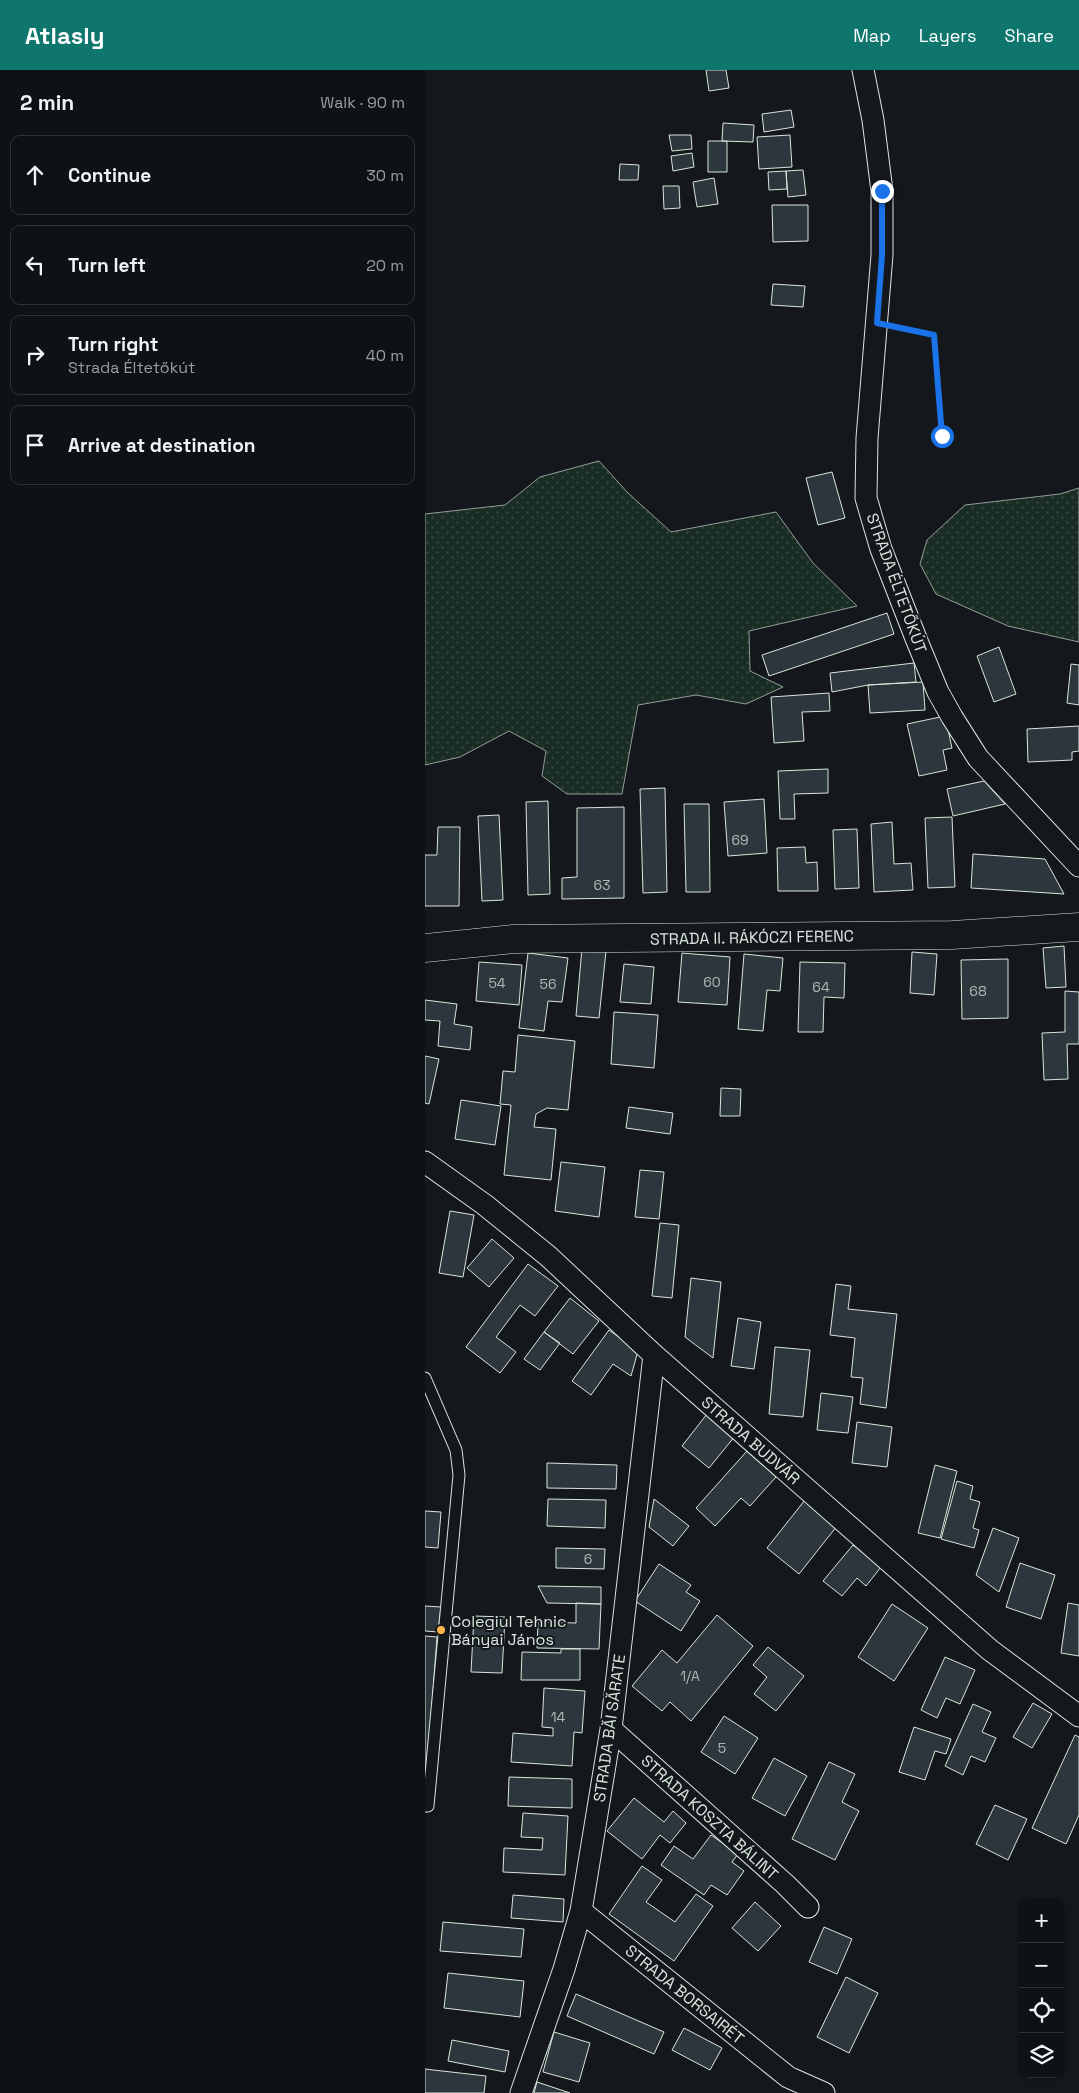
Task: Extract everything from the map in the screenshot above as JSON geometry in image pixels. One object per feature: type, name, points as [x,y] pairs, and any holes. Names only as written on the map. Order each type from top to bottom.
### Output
[{"type":"main road","name":"STRADA II. RÁKÓCZI FERENC","points":[[425,948],[513,939],[952,935],[1079,927]]},
{"type":"street","name":"STRADA ÉLTETŐKÚT","points":[[863,70],[873,120],[882,191],[882,255],[867,438],[866,498],[881,549],[938,692],[952,717],[979,758],[1079,866]]},
{"type":"street","name":"STRADA BUDVÁR","points":[[425,1162],[549,1256],[654,1355],[990,1650],[1079,1716]]},
{"type":"street","name":"STRADA BĂI SĂRATE","points":[[521,2093],[564,1969],[581,1911],[611,1729],[654,1355]]},
{"type":"street","name":"STRADA KOSZTA BÁLINT","points":[[611,1729],[785,1884],[808,1907]]},
{"type":"street","name":"STRADA BORSAIRÉT","points":[[581,1911],[785,2085],[824,2093]]},
{"type":"lane","points":[[425,1162],[425,1168]]},
{"type":"lane","points":[[425,1378],[456,1450],[459,1475],[428,1806],[425,1806]]},
{"type":"path","points":[[877,323],[934,335],[942,436]]},
{"type":"green space","points":[[599,461],[628,493],[671,532],[776,512],[813,563],[857,606],[749,631],[750,671],[783,687],[746,704],[696,695],[638,705],[622,794],[567,794],[542,776],[546,751],[509,731],[460,757],[425,765],[425,514],[505,505],[540,477]]},
{"type":"green space","points":[[1079,488],[1079,642],[1008,626],[936,594],[920,564],[927,540],[965,505],[1060,494]]},
{"type":"building","points":[[706,70],[726,70],[729,88],[709,91]]},
{"type":"building","points":[[791,110],[794,127],[764,132],[762,114]]},
{"type":"building","points":[[723,123],[754,125],[753,142],[722,141]]},
{"type":"building","points":[[669,135],[691,135],[692,149],[672,151]]},
{"type":"building","points":[[790,135],[792,167],[759,169],[757,137]]},
{"type":"building","points":[[708,141],[727,141],[727,172],[708,172]]},
{"type":"building","points":[[692,153],[694,167],[673,171],[671,156]]},
{"type":"building","points":[[620,164],[639,165],[638,180],[619,180]]},
{"type":"building","points":[[803,170],[806,195],[788,197],[786,171]]},
{"type":"building","points":[[786,171],[787,189],[769,190],[768,172]]},
{"type":"building","points":[[714,178],[718,204],[697,207],[693,182]]},
{"type":"building","points":[[663,186],[679,186],[680,208],[664,209]]},
{"type":"building","points":[[772,205],[808,205],[808,241],[773,242]]},
{"type":"building","points":[[773,284],[805,286],[803,307],[771,305]]},
{"type":"building","points":[[832,472],[845,518],[818,525],[806,478]]},
{"type":"building","points":[[887,613],[894,634],[769,676],[762,655]]},
{"type":"building","points":[[999,647],[1016,694],[994,702],[977,656]]},
{"type":"building","points":[[914,663],[916,682],[868,685],[832,692],[830,673]]},
{"type":"building","points":[[1071,664],[1079,665],[1079,705],[1067,703]]},
{"type":"building","points":[[923,682],[925,710],[870,713],[868,685]]},
{"type":"building","points":[[829,693],[830,711],[802,712],[804,741],[774,743],[771,697]]},
{"type":"building","points":[[945,716],[952,748],[943,750],[947,770],[919,776],[907,724]]},
{"type":"building","points":[[1079,726],[1079,751],[1072,752],[1072,760],[1028,762],[1027,729]]},
{"type":"building","points":[[828,769],[828,793],[794,794],[795,819],[780,819],[778,771]]},
{"type":"building","points":[[984,781],[1005,804],[953,816],[947,789]]},
{"type":"building","points":[[665,788],[667,892],[643,893],[640,789]]},
{"type":"building","points":[[764,799],[767,853],[728,856],[724,802]]},
{"type":"building","points":[[548,801],[550,894],[528,895],[526,802]]},
{"type":"building","points":[[684,804],[709,804],[710,892],[686,892]]},
{"type":"building","points":[[624,807],[624,898],[562,899],[562,878],[577,877],[577,808]]},
{"type":"building","points":[[499,815],[503,900],[482,901],[478,816]]},
{"type":"building","points":[[952,817],[955,887],[928,888],[925,818]]},
{"type":"building","points":[[892,822],[894,864],[911,863],[913,890],[874,892],[871,824]]},
{"type":"building","points":[[438,827],[460,827],[459,906],[425,906],[425,855],[437,855]]},
{"type":"building","points":[[857,829],[859,888],[835,889],[833,830]]},
{"type":"building","points":[[805,847],[806,863],[817,862],[818,891],[778,891],[777,848]]},
{"type":"building","points":[[973,854],[1045,859],[1064,894],[971,888]]},
{"type":"building","points":[[1064,946],[1066,987],[1046,988],[1043,948]]},
{"type":"building","points":[[582,948],[606,951],[599,1018],[576,1016]]},
{"type":"building","points":[[912,952],[937,954],[934,995],[910,993]]},
{"type":"building","points":[[528,953],[568,958],[562,1002],[548,1001],[544,1031],[519,1028]]},
{"type":"building","points":[[682,953],[730,957],[727,1005],[678,1002]]},
{"type":"building","points":[[744,954],[783,958],[780,991],[767,990],[763,1031],[738,1029]]},
{"type":"building","points":[[1008,959],[1008,1018],[962,1019],[961,960]]},
{"type":"building","points":[[479,962],[522,965],[519,1005],[476,1001]]},
{"type":"building","points":[[800,962],[845,963],[844,998],[824,997],[823,1032],[798,1032]]},
{"type":"building","points":[[624,964],[654,967],[651,1004],[620,1002]]},
{"type":"building","points":[[1065,991],[1079,992],[1079,1044],[1067,1044],[1068,1079],[1044,1080],[1042,1033],[1065,1032]]},
{"type":"building","points":[[425,1000],[457,1004],[454,1024],[472,1027],[470,1050],[438,1046],[440,1021],[425,1020]]},
{"type":"building","points":[[614,1012],[658,1015],[654,1068],[611,1064]]},
{"type":"building","points":[[518,1035],[575,1041],[568,1110],[547,1108],[536,1114],[534,1127],[556,1129],[551,1180],[504,1175],[511,1105],[500,1104],[503,1071],[515,1072]]},
{"type":"building","points":[[425,1056],[439,1059],[429,1104],[425,1103]]},
{"type":"building","points":[[721,1088],[741,1089],[740,1116],[720,1116]]},
{"type":"building","points":[[461,1100],[501,1106],[495,1145],[455,1139]]},
{"type":"building","points":[[629,1107],[673,1113],[670,1134],[626,1128]]},
{"type":"building","points":[[561,1162],[605,1167],[599,1217],[555,1211]]},
{"type":"building","points":[[640,1170],[664,1172],[659,1219],[635,1217]]},
{"type":"building","points":[[450,1211],[474,1215],[463,1277],[439,1273]]},
{"type":"building","points":[[660,1223],[679,1225],[672,1298],[652,1296]]},
{"type":"building","points":[[492,1239],[514,1258],[489,1287],[467,1268]]},
{"type":"building","points":[[528,1264],[558,1286],[535,1316],[520,1305],[496,1337],[516,1352],[500,1373],[466,1347]]},
{"type":"building","points":[[691,1278],[721,1282],[713,1358],[685,1337]]},
{"type":"building","points":[[836,1284],[851,1286],[848,1309],[897,1314],[886,1408],[860,1404],[863,1378],[851,1377],[855,1338],[830,1335]]},
{"type":"building","points":[[570,1298],[599,1321],[573,1354],[544,1332]]},
{"type":"building","points":[[738,1318],[761,1322],[754,1369],[731,1366]]},
{"type":"building","points":[[609,1330],[638,1351],[631,1376],[613,1364],[591,1395],[572,1381]]},
{"type":"building","points":[[544,1332],[560,1343],[540,1370],[524,1359]]},
{"type":"building","points":[[775,1347],[810,1350],[803,1417],[769,1414]]},
{"type":"building","points":[[821,1393],[853,1397],[848,1433],[817,1430]]},
{"type":"building","points":[[707,1414],[735,1436],[709,1468],[682,1446]]},
{"type":"building","points":[[857,1422],[892,1427],[887,1467],[852,1463]]},
{"type":"building","points":[[747,1451],[776,1477],[750,1506],[741,1498],[715,1526],[696,1508]]},
{"type":"building","points":[[547,1463],[617,1465],[616,1489],[547,1488]]},
{"type":"building","points":[[935,1465],[957,1471],[940,1538],[918,1533]]},
{"type":"building","points":[[957,1481],[973,1486],[970,1499],[980,1502],[973,1528],[979,1530],[974,1548],[941,1539]]},
{"type":"building","points":[[548,1499],[606,1500],[605,1528],[547,1526]]},
{"type":"building","points":[[654,1499],[689,1526],[673,1546],[649,1527]]},
{"type":"building","points":[[805,1500],[837,1526],[799,1574],[767,1548]]},
{"type":"building","points":[[425,1511],[441,1512],[438,1548],[425,1547]]},
{"type":"building","points":[[993,1528],[1019,1538],[999,1592],[976,1575]]},
{"type":"building","points":[[853,1545],[881,1567],[866,1586],[857,1578],[842,1596],[823,1581]]},
{"type":"building","points":[[556,1548],[605,1549],[604,1569],[556,1568]]},
{"type":"building","points":[[1020,1563],[1055,1575],[1041,1619],[1006,1607]]},
{"type":"building","points":[[659,1564],[691,1585],[686,1592],[700,1601],[681,1631],[635,1601]]},
{"type":"building","points":[[538,1586],[601,1587],[601,1604],[547,1603]]},
{"type":"building","points":[[576,1603],[601,1604],[599,1649],[537,1648],[538,1622],[576,1623]]},
{"type":"building","points":[[1068,1603],[1079,1605],[1079,1656],[1061,1653]]},
{"type":"building","points":[[892,1604],[928,1628],[894,1681],[858,1657]]},
{"type":"building","points":[[425,1606],[441,1607],[438,1632],[425,1631]]},
{"type":"building","points":[[717,1615],[753,1646],[691,1721],[670,1702],[662,1711],[632,1686],[662,1650],[677,1663]]},
{"type":"building","points":[[474,1616],[505,1617],[502,1673],[471,1672]]},
{"type":"building","points":[[425,1636],[437,1637],[426,1784],[425,1784]]},
{"type":"building","points":[[768,1647],[804,1676],[776,1711],[754,1694],[767,1677],[753,1665]]},
{"type":"building","points":[[561,1649],[580,1649],[580,1680],[521,1680],[522,1652],[561,1653]]},
{"type":"building","points":[[945,1657],[975,1670],[960,1704],[946,1698],[937,1718],[921,1710]]},
{"type":"building","points":[[544,1688],[585,1691],[582,1733],[574,1732],[572,1766],[511,1762],[513,1733],[553,1736],[553,1728],[542,1727]]},
{"type":"building","points":[[1033,1703],[1052,1714],[1032,1748],[1013,1737]]},
{"type":"building","points":[[973,1704],[991,1712],[982,1732],[996,1738],[985,1762],[971,1756],[963,1775],[945,1766]]},
{"type":"building","points":[[724,1716],[758,1738],[735,1774],[701,1752]]},
{"type":"building","points":[[914,1727],[951,1739],[946,1754],[935,1751],[925,1780],[899,1772]]},
{"type":"building","points":[[1075,1735],[1079,1737],[1079,1815],[1066,1844],[1032,1828]]},
{"type":"building","points":[[774,1758],[807,1776],[785,1816],[752,1798]]},
{"type":"building","points":[[829,1762],[855,1774],[842,1802],[859,1811],[835,1860],[792,1839]]},
{"type":"building","points":[[509,1777],[572,1779],[572,1808],[508,1806]]},
{"type":"building","points":[[634,1798],[664,1822],[673,1811],[686,1823],[670,1843],[660,1835],[642,1859],[607,1831]]},
{"type":"building","points":[[995,1805],[1027,1819],[1008,1860],[976,1844]]},
{"type":"building","points":[[523,1813],[568,1816],[565,1875],[503,1872],[504,1848],[542,1850],[543,1838],[521,1837]]},
{"type":"building","points":[[711,1835],[738,1854],[732,1862],[744,1871],[727,1895],[711,1885],[704,1895],[661,1865],[674,1846],[693,1859]]},
{"type":"building","points":[[642,1866],[662,1880],[646,1902],[675,1922],[696,1894],[713,1906],[674,1961],[609,1914]]},
{"type":"building","points":[[513,1895],[564,1899],[563,1922],[511,1918]]},
{"type":"building","points":[[755,1902],[781,1926],[758,1951],[732,1928]]},
{"type":"building","points":[[443,1922],[524,1929],[521,1957],[440,1951]]},
{"type":"building","points":[[824,1927],[852,1939],[837,1974],[809,1962]]},
{"type":"building","points":[[448,1973],[524,1981],[520,2017],[444,2008]]},
{"type":"building","points":[[846,1977],[878,1993],[849,2053],[817,2037]]},
{"type":"building","points":[[576,1994],[664,2032],[654,2054],[567,2016]]},
{"type":"building","points":[[684,2028],[722,2048],[710,2070],[672,2050]]},
{"type":"building","points":[[554,2032],[590,2043],[579,2082],[543,2072]]},
{"type":"building","points":[[452,2040],[509,2051],[505,2072],[448,2061]]},
{"type":"building","points":[[425,2069],[486,2076],[484,2093],[425,2093]]},
{"type":"building","points":[[537,2082],[570,2093],[534,2093]]},
{"type":"place","name":"Colegiul Tehnic Bányai János","points":[[441,1630]]},
{"type":"route","points":[[882,191],[882,255],[877,323],[934,335],[942,436]]}]
